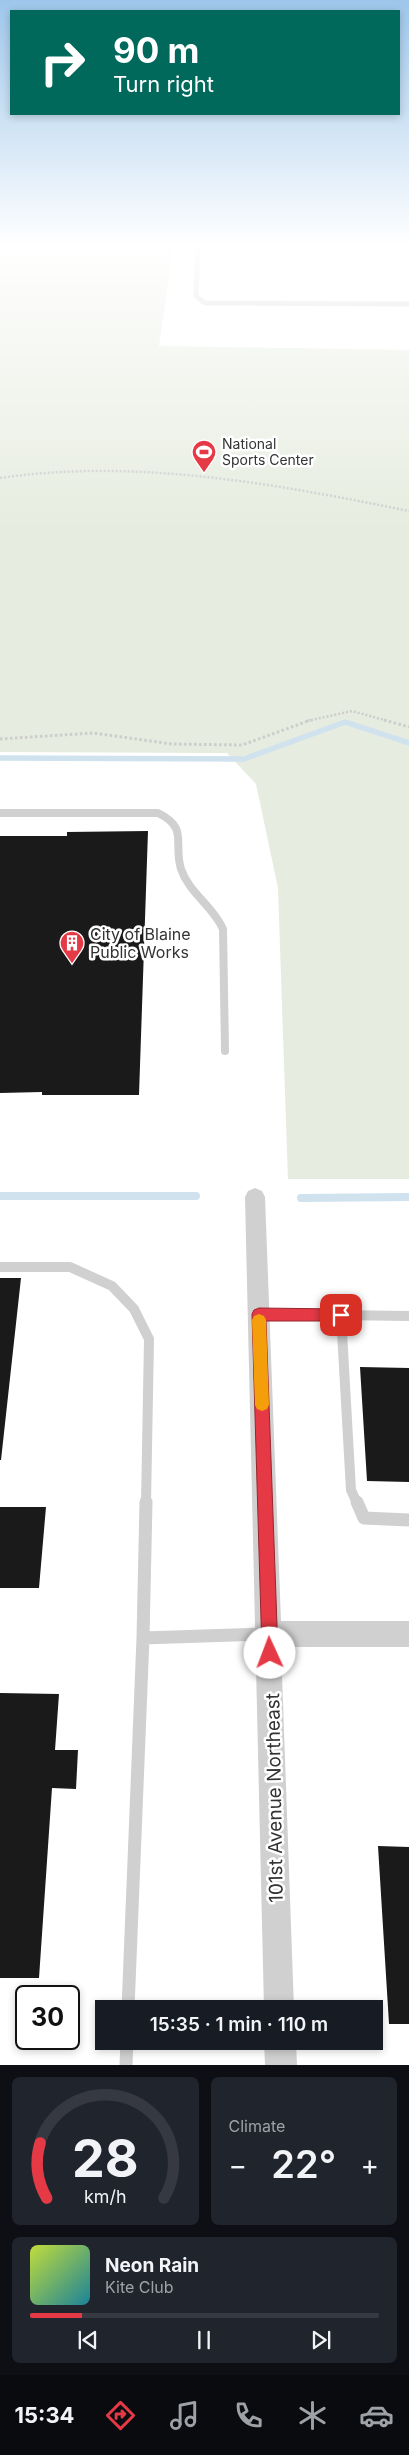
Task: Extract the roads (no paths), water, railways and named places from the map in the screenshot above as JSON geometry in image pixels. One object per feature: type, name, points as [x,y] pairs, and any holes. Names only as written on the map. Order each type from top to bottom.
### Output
[{"type":"street","name":"101st Avenue Northeast","points":[[255,1197],[279,2000]]},
{"type":"street","points":[[269,1634],[409,1634]]},
{"type":"street","points":[[280,2050],[280,2065]]},
{"type":"lane","points":[[0,813],[158,813],[171,818],[179,829],[180,867],[187,883],[218,916],[223,929],[224,1051]]},
{"type":"lane","points":[[0,1267],[70,1267],[112,1286],[134,1309],[149,1339],[144,1638],[128,2000]]},
{"type":"lane","points":[[259,1314],[409,1316]]},
{"type":"lane","points":[[341,1315],[351,1490],[364,1518],[409,1520]]},
{"type":"lane","points":[[144,1638],[269,1634]]},
{"type":"lane","points":[[126,2065],[127,2050]]},
{"type":"waterway","points":[[0,758],[244,759],[345,722],[409,743]]},
{"type":"waterway","points":[[0,1196],[196,1196]]},
{"type":"waterway","points":[[301,1198],[409,1197]]},
{"type":"place","name":"National Sports Center","points":[[204,473]]},
{"type":"place","name":"City of Blaine Public Works","points":[[72,964]]}]
